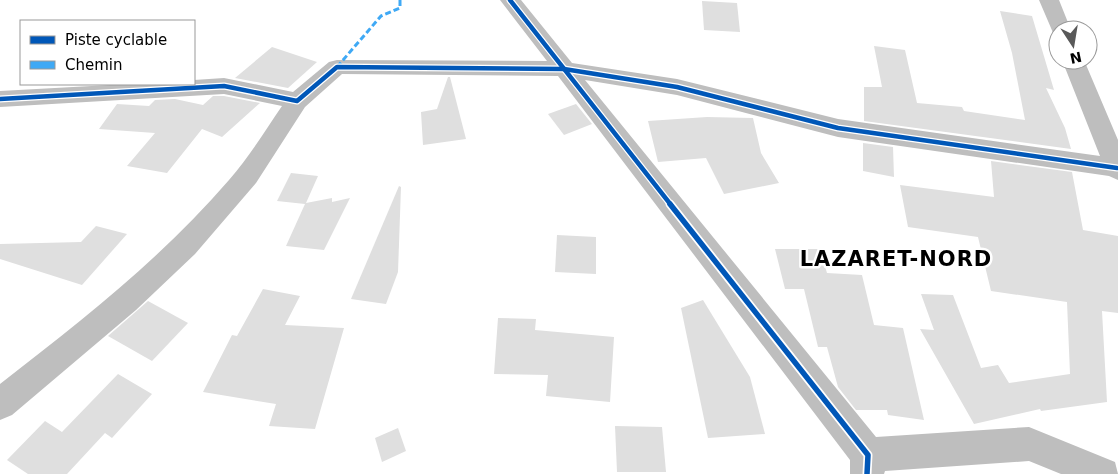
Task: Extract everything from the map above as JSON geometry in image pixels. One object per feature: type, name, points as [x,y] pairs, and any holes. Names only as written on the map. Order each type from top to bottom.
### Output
[{"type":"street","points":[[510,0],[867,465],[1029,444],[1103,474]]},
{"type":"street","points":[[1050,0],[1057,20]]},
{"type":"street","points":[[0,404],[70,348],[181,251],[240,185],[296,101],[337,67],[564,69],[678,87],[838,128],[1118,169],[1109,129],[1078,70]]},
{"type":"street","points":[[0,99],[224,86],[296,101]]},
{"type":"building","points":[[702,1],[737,3],[740,32],[704,30]]},
{"type":"building","points":[[1000,11],[1032,16],[1054,90],[1046,88],[1065,128],[1071,149],[864,121],[864,87],[882,87],[874,46],[905,50],[917,103],[962,107],[964,111],[1025,120],[1012,53]]},
{"type":"building","points":[[272,47],[317,62],[288,88],[235,78]]},
{"type":"building","points":[[448,77],[450,77],[466,139],[423,145],[421,112],[437,109]]},
{"type":"building","points":[[213,96],[224,96],[260,103],[222,137],[202,129],[167,173],[127,166],[155,133],[99,129],[117,104],[149,106],[155,100],[175,99],[203,105]]},
{"type":"building","points":[[576,104],[592,124],[564,135],[548,114]]},
{"type":"building","points":[[707,117],[753,118],[761,153],[779,183],[724,194],[706,158],[658,162],[648,121]]},
{"type":"building","points":[[863,143],[893,147],[894,177],[863,171]]},
{"type":"building","points":[[991,161],[1072,172],[1083,230],[1118,236],[1118,313],[1102,311],[1107,402],[1041,411],[1040,409],[974,424],[920,329],[934,330],[921,294],[953,295],[981,368],[998,365],[1009,383],[1070,374],[1067,302],[991,291],[978,237],[908,227],[900,185],[994,197]]},
{"type":"building","points":[[291,173],[318,176],[306,203],[332,198],[332,202],[350,198],[324,250],[286,246],[305,204],[277,201]]},
{"type":"building","points":[[399,186],[401,187],[398,272],[386,304],[351,299]]},
{"type":"building","points":[[96,226],[127,234],[82,285],[0,259],[0,244],[81,242]]},
{"type":"building","points":[[557,235],[596,237],[596,274],[555,272]]},
{"type":"building","points":[[775,249],[820,249],[827,273],[862,275],[874,325],[903,328],[924,420],[888,415],[887,410],[856,410],[838,387],[827,347],[818,347],[804,289],[785,289]]},
{"type":"building","points":[[263,289],[300,296],[285,325],[344,328],[315,429],[269,426],[276,404],[203,392],[232,335],[237,336]]},
{"type":"building","points":[[703,300],[750,377],[765,434],[708,438],[681,308]]},
{"type":"building","points":[[148,301],[188,323],[152,361],[108,336]]},
{"type":"building","points":[[498,318],[536,319],[535,330],[614,337],[610,402],[546,396],[548,375],[494,374]]},
{"type":"building","points":[[118,374],[152,394],[112,438],[105,433],[67,474],[28,474],[7,460],[45,421],[62,432]]},
{"type":"building","points":[[615,426],[662,427],[666,472],[617,472]]},
{"type":"building","points":[[398,428],[406,451],[382,462],[375,438]]},
{"type":"marked path","points":[[337,67],[381,16],[400,8],[400,0]]},
{"type":"cycle path","points":[[510,0],[868,455],[867,474]]},
{"type":"cycle path","points":[[0,99],[224,86],[297,101],[337,67],[564,69],[677,87],[838,128],[1117,168]]},
{"type":"district","name":"LAZARET-NORD","points":[[896,259]]}]
